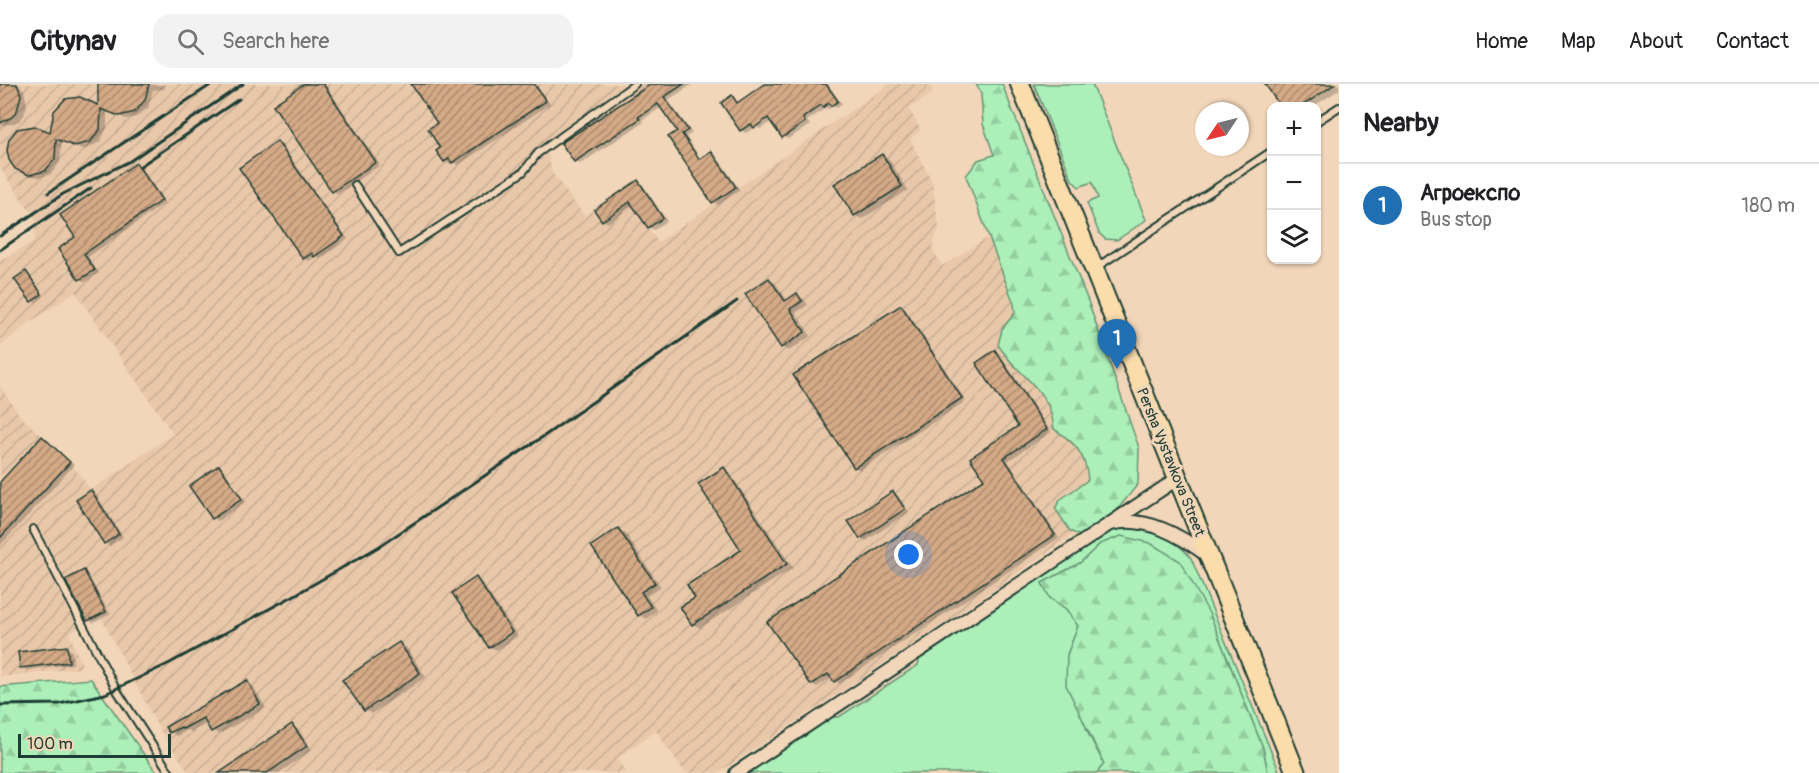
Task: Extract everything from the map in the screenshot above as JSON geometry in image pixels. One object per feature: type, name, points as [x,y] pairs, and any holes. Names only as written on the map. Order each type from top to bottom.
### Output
[{"type":"main road","name":"Persha Vystavkova Street","points":[[1020,84],[1296,773]]},
{"type":"street","points":[[736,773],[1177,479]]},
{"type":"street","points":[[1107,525],[1129,522],[1155,527],[1181,538],[1208,556]]},
{"type":"lane","points":[[355,185],[399,254],[523,172],[538,153],[635,84]]},
{"type":"lane","points":[[1321,119],[1339,107]]},
{"type":"lane","points":[[1094,269],[1267,154]]},
{"type":"lane","points":[[33,529],[116,689],[170,773]]},
{"type":"shaded area","points":[[0,84],[651,84],[548,153],[552,173],[585,216],[594,210],[602,221],[630,202],[658,242],[890,84],[929,84],[933,93],[909,109],[921,130],[910,139],[932,181],[939,228],[932,248],[942,266],[999,231],[1110,509],[945,623],[718,773],[685,773],[656,731],[617,758],[627,773],[189,773],[158,727],[101,617],[69,633],[82,665],[79,668],[0,677],[0,386],[20,416],[70,462],[91,490],[173,434],[75,292],[26,325],[0,347],[0,261],[34,241],[36,220],[0,168]]},
{"type":"green space","points":[[976,84],[1002,84],[1088,301],[1139,448],[1138,484],[1114,514],[1082,537],[1070,531],[1055,508],[1061,499],[1088,480],[1082,456],[1068,439],[1054,429],[1050,410],[1042,395],[998,345],[1002,329],[1015,313],[1014,304],[966,176],[978,160],[994,155],[983,124],[981,94]]},
{"type":"green space","points":[[1034,84],[1092,84],[1146,220],[1117,240],[1105,239],[1099,233],[1087,203],[1098,198],[1092,182],[1079,187],[1072,180]]},
{"type":"green space","points":[[1123,527],[1161,535],[1177,544],[1191,558],[1280,773],[1268,773],[1263,748],[1210,615],[1100,544],[1080,563],[1042,583],[1050,598],[1066,609],[1078,626],[1067,655],[1087,731],[1104,764],[1097,773],[742,773],[827,717],[839,717],[918,665],[920,656],[1107,533]]},
{"type":"green space","points":[[1121,536],[1150,543],[1180,561],[1210,615],[1263,748],[1268,773],[1097,773],[1104,764],[1066,685],[1067,655],[1078,626],[1066,609],[1050,598],[1042,583],[1080,563],[1100,544]]},
{"type":"green space","points":[[91,679],[157,773],[0,773],[0,687]]},
{"type":"building","points":[[0,84],[17,84],[21,95],[17,111],[12,117],[0,123]]},
{"type":"building","points":[[98,84],[149,84],[145,100],[135,112],[119,116],[101,109],[100,130],[90,142],[74,146],[56,139],[55,159],[45,171],[29,175],[15,169],[9,160],[7,150],[9,139],[17,129],[35,126],[50,132],[54,111],[65,99],[80,97],[98,105]]},
{"type":"building","points":[[304,84],[323,84],[376,162],[332,192],[273,105]]},
{"type":"building","points":[[411,84],[534,84],[546,101],[452,163],[449,159],[444,162],[436,151],[440,148],[428,129],[437,123]]},
{"type":"building","points":[[651,84],[684,84],[664,97],[688,130],[682,134],[699,159],[711,151],[736,187],[712,203],[668,137],[677,131],[658,104],[638,117],[640,119],[574,162],[561,143]]},
{"type":"building","points":[[764,84],[826,84],[838,101],[831,106],[829,103],[823,107],[821,105],[803,118],[805,122],[782,138],[768,118],[754,128],[751,124],[740,131],[721,103],[732,95],[737,103]]},
{"type":"building","points":[[1265,84],[1335,84],[1308,102],[1277,102]]},
{"type":"building","points":[[277,141],[344,236],[314,257],[312,253],[303,259],[239,168]]},
{"type":"building","points":[[882,154],[902,186],[854,216],[834,184]]},
{"type":"building","points":[[136,163],[162,200],[84,254],[95,270],[79,280],[58,249],[75,237],[60,215]]},
{"type":"building","points":[[638,180],[663,218],[648,228],[630,202],[602,221],[594,210]]},
{"type":"building","points":[[26,271],[42,294],[31,302],[14,279]]},
{"type":"building","points":[[769,278],[785,301],[797,293],[802,301],[790,309],[805,332],[781,348],[745,294]]},
{"type":"building","points":[[901,305],[962,398],[854,468],[793,375]]},
{"type":"building","points":[[995,350],[1047,429],[1004,458],[1055,535],[834,682],[828,674],[811,685],[767,622],[984,479],[970,458],[1018,426],[976,363]]},
{"type":"building","points":[[42,436],[70,462],[0,538],[0,482]]},
{"type":"building","points":[[219,465],[242,499],[212,519],[189,486]]},
{"type":"building","points":[[724,467],[787,564],[692,625],[680,607],[695,598],[687,585],[741,550],[698,484]]},
{"type":"building","points":[[91,490],[119,534],[104,544],[76,500]]},
{"type":"building","points":[[893,491],[905,509],[860,539],[848,521]]},
{"type":"building","points":[[618,528],[655,583],[641,592],[651,607],[638,616],[591,546]]},
{"type":"building","points":[[84,570],[106,612],[87,621],[65,580]]},
{"type":"building","points":[[476,577],[512,632],[489,648],[452,593]]},
{"type":"building","points":[[399,642],[420,673],[364,711],[342,680]]},
{"type":"building","points":[[67,646],[69,662],[20,668],[18,652]]},
{"type":"building","points":[[247,680],[260,704],[211,732],[203,718],[183,729],[181,727],[169,733],[165,727]]},
{"type":"building","points":[[292,724],[307,746],[267,773],[219,773]]},
{"type":"railway","points":[[48,193],[212,84]]},
{"type":"railway","points":[[0,236],[63,194],[130,161],[243,84]]},
{"type":"railway","points":[[139,167],[239,99]]},
{"type":"railway","points":[[0,250],[91,188]]},
{"type":"railway","points":[[0,705],[59,704],[105,694],[170,663],[293,596],[380,546],[547,434],[737,301]]},
{"type":"place","name":"Агроекспо","points":[[1117,369]]}]
